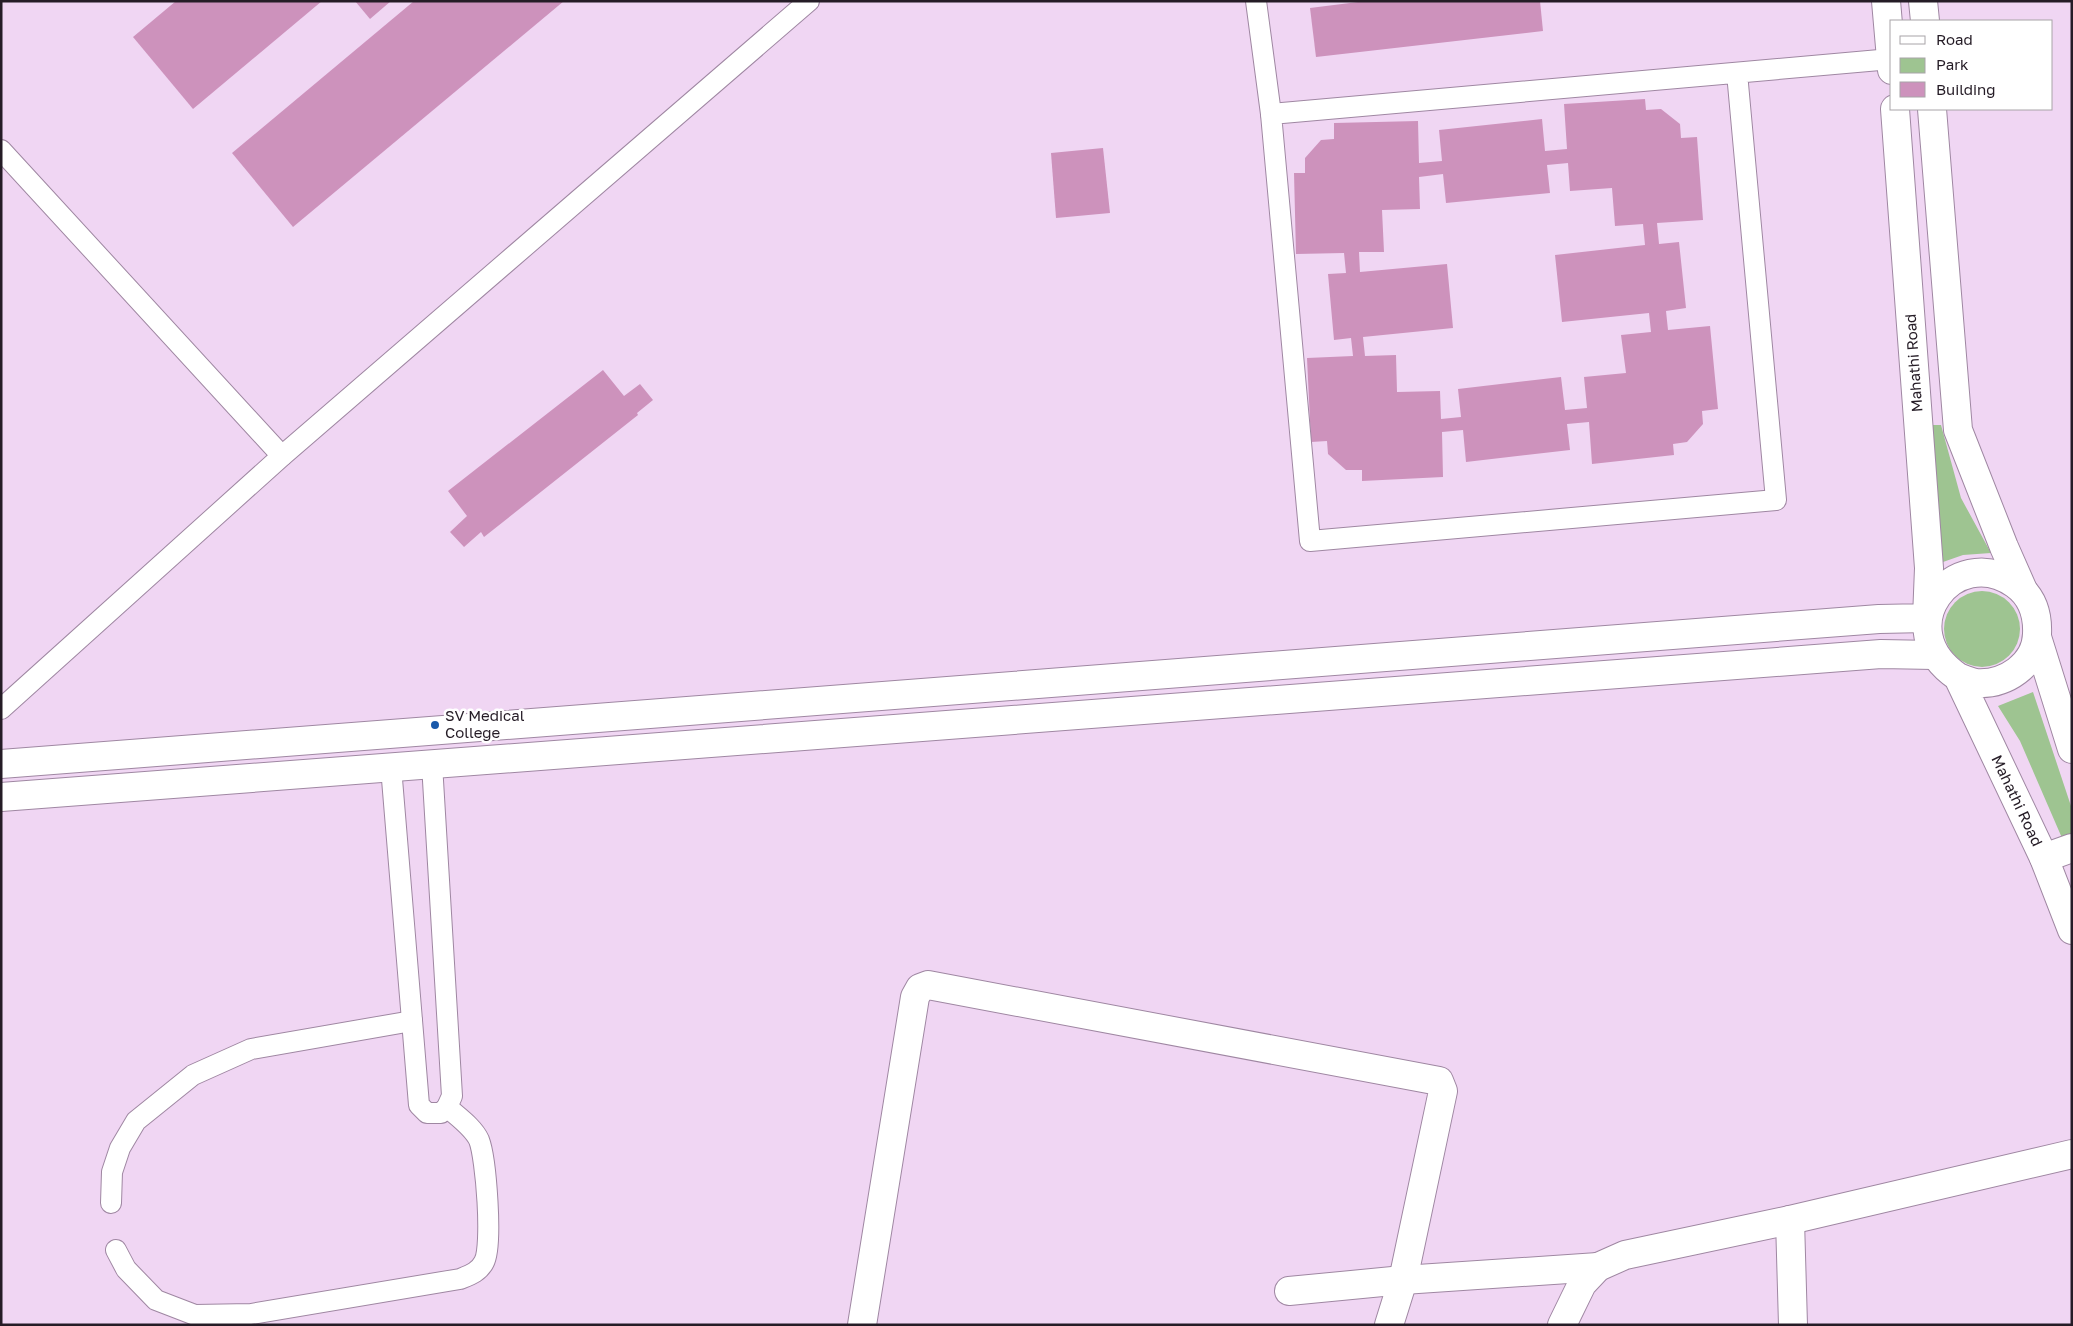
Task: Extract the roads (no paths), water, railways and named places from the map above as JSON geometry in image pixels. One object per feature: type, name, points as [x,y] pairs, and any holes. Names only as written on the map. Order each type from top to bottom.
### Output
[{"type":"street","points":[[1886,1],[1890,52]]},
{"type":"street","points":[[1923,1],[1925,20]]},
{"type":"street","name":"Mahathi Road","points":[[1895,110],[1928,558],[1928,637],[1934,655],[1944,668],[1958,677],[1974,683],[1991,682],[2008,677],[2022,667],[2032,653],[2037,637],[2038,620],[2033,604],[2023,590],[2004,547],[1958,430],[1932,110]]},
{"type":"street","name":"Mahathi Road","points":[[1928,618],[1934,599],[1948,584],[1966,574],[1986,572],[2006,578],[2023,590]]},
{"type":"street","points":[[1,764],[1879,619],[1928,618]]},
{"type":"street","name":"Mahathi Road","points":[[2037,637],[2072,749]]},
{"type":"street","points":[[1,797],[1881,654],[1934,655]]},
{"type":"street","name":"Mahathi Road","points":[[1958,677],[2044,858],[2072,930]]},
{"type":"street","points":[[2044,858],[2072,848]]},
{"type":"street","points":[[862,1325],[915,997],[920,988],[928,985],[1439,1081],[1443,1091],[1402,1280],[1389,1325]]},
{"type":"street","points":[[1289,1291],[1402,1280],[1598,1267],[1625,1255],[1790,1220],[2072,1154]]},
{"type":"street","points":[[1790,1220],[1793,1325]]},
{"type":"street","points":[[1562,1325],[1582,1284],[1598,1267]]},
{"type":"lane","points":[[1,708],[282,456],[809,1]]},
{"type":"lane","points":[[1256,1],[1271,114],[1310,541],[1776,500],[1737,73]]},
{"type":"lane","points":[[1271,114],[1737,73],[1890,65]]},
{"type":"lane","points":[[1,150],[282,456]]},
{"type":"lane","points":[[391,767],[419,1105],[427,1113],[441,1113],[447,1107],[452,1096],[432,764]]},
{"type":"lane","points":[[111,1203],[112,1172],[120,1148],[136,1121],[193,1076],[251,1049],[412,1022]]},
{"type":"lane","points":[[116,1250],[126,1269],[156,1300],[195,1315],[251,1314],[460,1279],[478,1271],[485,1261],[488,1246],[484,1160],[478,1139],[470,1128],[447,1107]]},
{"type":"place","name":"SV Medical College","points":[[435,725]]}]
